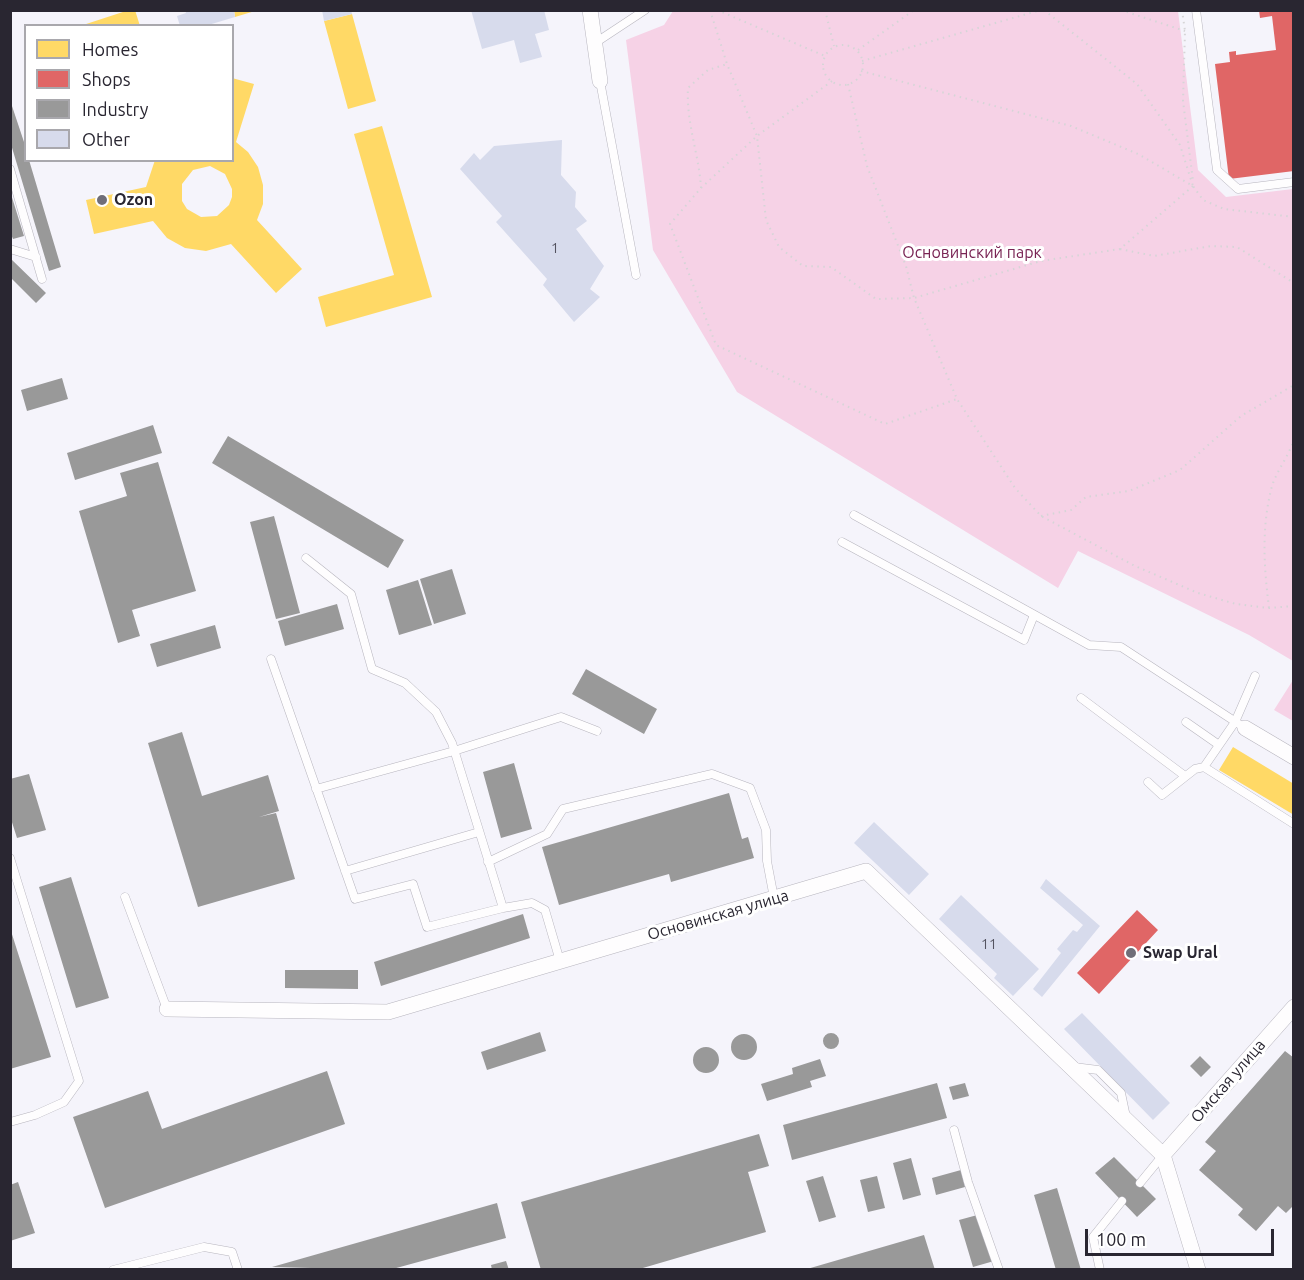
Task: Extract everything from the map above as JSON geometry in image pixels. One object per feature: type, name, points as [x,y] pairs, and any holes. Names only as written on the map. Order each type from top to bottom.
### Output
[{"type":"street","points":[[590,10],[600,81]]},
{"type":"street","points":[[1240,725],[1293,757]]},
{"type":"street","name":"Основинская улица","points":[[167,1009],[388,1012],[866,871],[1163,1155]]},
{"type":"street","name":"Омская улица","points":[[1163,1155],[1293,1007]]},
{"type":"street","points":[[1163,1155],[1198,1269]]},
{"type":"lane","points":[[594,44],[645,10]]},
{"type":"lane","points":[[1196,10],[1217,170],[1238,189],[1293,182]]},
{"type":"lane","points":[[600,81],[636,275]]},
{"type":"lane","points":[[10,169],[42,279]]},
{"type":"lane","points":[[10,249],[36,257]]},
{"type":"lane","points":[[854,515],[1089,645],[1121,647],[1240,725]]},
{"type":"lane","points":[[842,542],[1024,640],[1034,615]]},
{"type":"lane","points":[[306,558],[351,594],[372,669],[405,683],[436,712],[454,751],[503,908]]},
{"type":"lane","points":[[271,659],[356,899],[413,884],[427,927],[532,903],[544,910],[560,961]]},
{"type":"lane","points":[[1148,782],[1162,795],[1195,769],[1204,767],[1219,745],[1240,725],[1255,676]]},
{"type":"lane","points":[[1081,698],[1185,776]]},
{"type":"lane","points":[[316,789],[454,751],[561,717],[597,731]]},
{"type":"lane","points":[[1186,722],[1219,745]]},
{"type":"lane","points":[[1204,767],[1293,824]]},
{"type":"lane","points":[[488,862],[547,834],[563,809],[712,774],[750,788],[766,830],[767,861],[774,898]]},
{"type":"lane","points":[[345,872],[479,832]]},
{"type":"lane","points":[[10,858],[79,1082],[64,1102],[35,1115],[10,1122]]},
{"type":"lane","points":[[125,897],[167,1009]]},
{"type":"lane","points":[[954,1130],[968,1182],[999,1269]]},
{"type":"lane","points":[[1140,1183],[1163,1155]]},
{"type":"lane","points":[[1100,1269],[1093,1237],[1122,1201]]},
{"type":"lane","points":[[113,1269],[204,1247],[232,1252],[238,1269]]},
{"type":"path","points":[[710,10],[727,64],[757,136],[766,220],[779,247],[803,266],[831,267],[876,299],[914,298],[1041,261],[1120,249],[1154,256],[1211,246],[1237,247],[1293,283]]},
{"type":"path","points":[[717,10],[825,56]]},
{"type":"path","points":[[825,10],[834,47]]},
{"type":"path","points":[[857,51],[914,10]]},
{"type":"path","points":[[862,61],[1042,10],[1137,84],[1180,145],[1193,186],[1203,200],[1224,209],[1293,217]]},
{"type":"path","points":[[1121,10],[1185,31]]},
{"type":"path","points":[[1182,10],[1185,31],[1183,101],[1193,186]]},
{"type":"path","points":[[846,45],[857,51],[862,61],[861,71],[848,84],[832,81],[825,73],[825,56],[834,47],[846,45]]},
{"type":"path","points":[[702,188],[699,159],[687,113],[688,88],[708,70],[727,64]]},
{"type":"path","points":[[861,71],[1071,126],[1138,154],[1193,186]]},
{"type":"path","points":[[832,81],[757,136],[702,188],[670,224],[716,345],[885,424],[957,399]]},
{"type":"path","points":[[848,84],[867,166],[906,266],[914,298],[957,399],[1016,488],[1041,516],[1135,566],[1198,593],[1236,604],[1269,608],[1293,606]]},
{"type":"path","points":[[1120,249],[1193,186]]},
{"type":"path","points":[[1041,516],[1071,510],[1086,497],[1129,491],[1180,470],[1241,416],[1293,385]]},
{"type":"path","points":[[1269,608],[1263,552],[1272,484],[1290,452],[1293,439]]},
{"type":"green space","name":"Основинский парк","points":[[673,11],[1178,11],[1198,170],[1226,197],[1293,189],[1293,661],[1249,635],[1078,551],[1058,588],[737,392],[653,250],[626,40],[664,25]]},
{"type":"green space","points":[[1293,680],[1293,721],[1274,710]]},
{"type":"building: Homes","points":[[135,10],[139,24],[86,24]]},
{"type":"building: Homes","points":[[234,10],[255,10],[255,11],[235,17]]},
{"type":"building: Homes","points":[[352,14],[376,101],[348,109],[324,21]]},
{"type":"building: Homes","points":[[234,79],[254,84],[236,142],[248,152],[258,167],[263,185],[263,204],[257,220],[302,269],[276,293],[231,244],[206,251],[185,248],[167,238],[153,221],[94,234],[86,200],[146,187],[154,162],[234,162]],"holes":[[[210,166],[225,174],[232,189],[229,205],[217,216],[201,217],[187,209],[182,201],[182,184],[193,170]]]},
{"type":"building: Homes","points":[[382,126],[432,297],[326,327],[318,297],[394,275],[354,134]]},
{"type":"building: Homes","points":[[1233,747],[1294,784],[1294,815],[1219,770]]},
{"type":"building: Shops","points":[[1259,10],[1294,10],[1294,171],[1229,179],[1215,64],[1230,62],[1229,52],[1236,51],[1236,55],[1276,50],[1272,16],[1260,18]]},
{"type":"building: Shops","points":[[1137,910],[1158,930],[1099,994],[1077,973]]},
{"type":"building: Industry","points":[[10,100],[24,142],[24,162],[30,162],[61,267],[49,271],[10,141]]},
{"type":"building: Industry","points":[[10,191],[24,236],[13,239],[10,232]]},
{"type":"building: Industry","points":[[10,258],[46,293],[36,303],[10,277]]},
{"type":"building: Industry","points":[[62,378],[68,399],[27,411],[21,390]]},
{"type":"building: Industry","points":[[153,425],[162,453],[75,480],[67,453]]},
{"type":"building: Industry","points":[[228,436],[404,540],[388,568],[212,463]]},
{"type":"building: Industry","points":[[158,462],[196,591],[132,610],[140,636],[118,643],[79,511],[127,496],[120,473]]},
{"type":"building: Industry","points":[[274,516],[300,613],[276,619],[250,522]]},
{"type":"building: Industry","points":[[452,569],[466,614],[434,624],[420,579]]},
{"type":"building: Industry","points":[[418,580],[432,625],[399,635],[386,590]]},
{"type":"building: Industry","points":[[337,604],[344,629],[285,646],[278,621]]},
{"type":"building: Industry","points":[[215,625],[221,648],[157,667],[150,644]]},
{"type":"building: Industry","points":[[586,669],[657,709],[644,734],[572,694]]},
{"type":"building: Industry","points":[[182,732],[202,796],[268,775],[279,811],[259,817],[276,813],[295,879],[198,907],[148,743]]},
{"type":"building: Industry","points":[[514,763],[532,829],[501,838],[483,772]]},
{"type":"building: Industry","points":[[29,774],[46,830],[17,838],[10,816],[10,779]]},
{"type":"building: Industry","points":[[729,793],[742,839],[748,837],[754,858],[671,882],[669,874],[559,905],[542,847]]},
{"type":"building: Industry","points":[[71,877],[109,998],[76,1008],[39,887]]},
{"type":"building: Industry","points":[[523,914],[530,938],[381,986],[374,962]]},
{"type":"building: Industry","points":[[10,928],[51,1057],[10,1069]]},
{"type":"building: Industry","points":[[285,970],[358,970],[358,989],[285,988]]},
{"type":"building: Industry","points":[[540,1032],[546,1051],[487,1070],[481,1052]]},
{"type":"building: Industry","points":[[828,1033],[834,1033],[839,1041],[837,1047],[828,1049],[823,1044],[823,1038]]},
{"type":"building: Industry","points":[[744,1034],[753,1038],[757,1047],[753,1056],[744,1060],[735,1056],[731,1047],[735,1038]]},
{"type":"building: Industry","points":[[706,1047],[715,1051],[719,1060],[715,1069],[706,1073],[697,1069],[693,1060],[697,1051]]},
{"type":"building: Industry","points":[[1285,1051],[1294,1058],[1294,1205],[1286,1213],[1278,1206],[1256,1231],[1238,1215],[1243,1209],[1199,1170],[1216,1151],[1205,1142]]},
{"type":"building: Industry","points":[[1200,1056],[1211,1067],[1201,1077],[1190,1066]]},
{"type":"building: Industry","points":[[820,1059],[826,1076],[810,1081],[812,1087],[767,1101],[761,1084],[793,1074],[792,1068]]},
{"type":"building: Industry","points":[[327,1071],[345,1124],[105,1208],[73,1117],[148,1091],[162,1129]]},
{"type":"building: Industry","points":[[937,1083],[947,1118],[792,1160],[783,1125]]},
{"type":"building: Industry","points":[[965,1083],[969,1096],[953,1100],[949,1087]]},
{"type":"building: Industry","points":[[759,1134],[769,1166],[748,1172],[766,1232],[636,1270],[541,1270],[521,1202]]},
{"type":"building: Industry","points":[[1114,1157],[1156,1199],[1137,1217],[1095,1173]]},
{"type":"building: Industry","points":[[911,1158],[921,1195],[903,1200],[893,1163]]},
{"type":"building: Industry","points":[[961,1170],[965,1187],[936,1195],[932,1178]]},
{"type":"building: Industry","points":[[823,1176],[836,1217],[819,1222],[806,1181]]},
{"type":"building: Industry","points":[[877,1176],[885,1208],[868,1212],[860,1180]]},
{"type":"building: Industry","points":[[18,1182],[35,1233],[10,1241],[10,1185]]},
{"type":"building: Industry","points":[[1057,1188],[1081,1270],[1056,1270],[1034,1195]]},
{"type":"building: Industry","points":[[497,1203],[506,1238],[389,1270],[272,1267]]},
{"type":"building: Industry","points":[[981,1214],[994,1261],[973,1267],[959,1220]]},
{"type":"building: Industry","points":[[924,1235],[935,1270],[807,1270],[807,1269]]},
{"type":"building: Industry","points":[[506,1261],[509,1270],[492,1270],[491,1265]]},
{"type":"building: Other","points":[[185,10],[234,10],[235,17],[212,24],[179,24],[177,16],[186,13]]},
{"type":"building: Other","points":[[322,10],[351,10],[352,14],[324,21]]},
{"type":"building: Other","points":[[471,10],[544,10],[549,30],[535,34],[542,57],[520,63],[514,40],[482,49]]},
{"type":"building: Other","points":[[562,140],[561,175],[576,192],[575,207],[587,221],[576,229],[604,266],[590,289],[600,297],[574,322],[543,285],[547,279],[496,222],[502,216],[460,169],[474,153],[480,160],[494,146]]},
{"type":"building: Other","points":[[874,822],[929,874],[909,895],[854,843]]},
{"type":"building: Other","points":[[1046,879],[1100,926],[1042,997],[1033,989],[1061,953],[1057,949],[1073,930],[1077,932],[1083,925],[1040,888]]},
{"type":"building: Other","points":[[961,895],[1039,969],[1013,996],[994,978],[997,974],[939,919]]},
{"type":"building: Other","points":[[1082,1013],[1170,1103],[1153,1120],[1064,1029]]},
{"type":"place","name":"Ozon","points":[[102,200]]},
{"type":"place","name":"Swap Ural","points":[[1131,953]]}]
